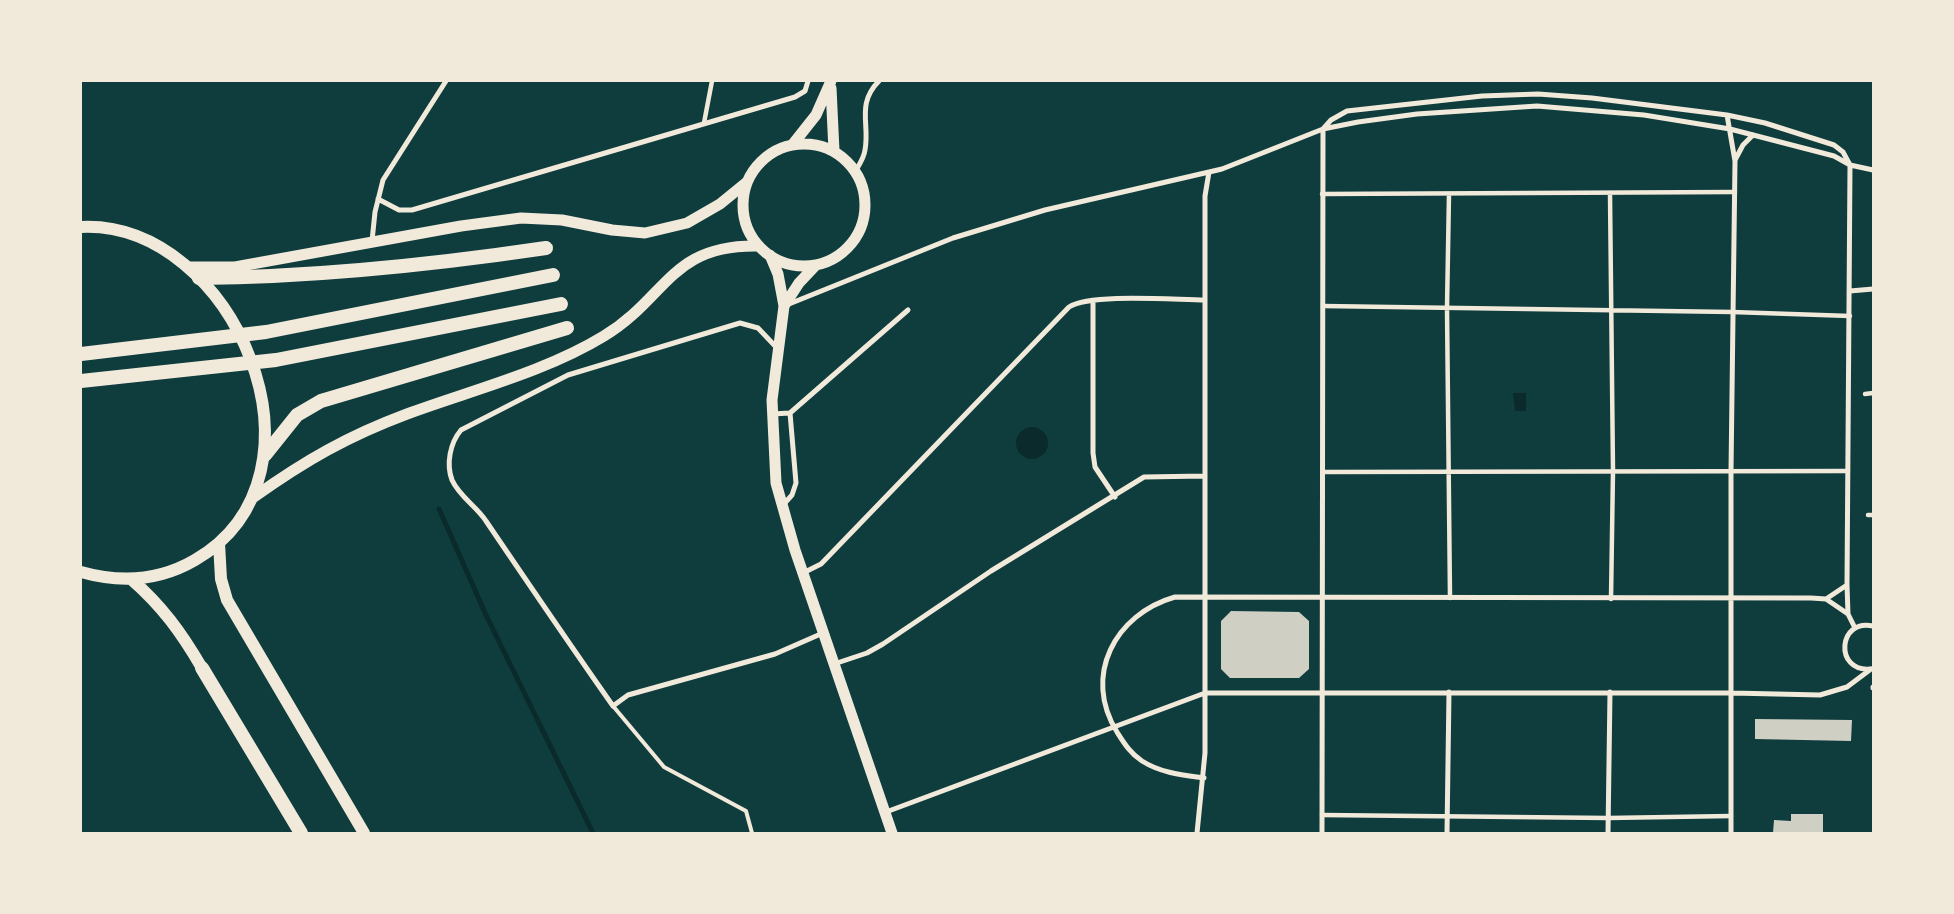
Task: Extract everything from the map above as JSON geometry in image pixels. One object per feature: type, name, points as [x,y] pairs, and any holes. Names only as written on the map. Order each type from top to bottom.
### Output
[{"type":"highway","points":[[81,227],[112,229],[151,242],[188,267],[199,278],[223,307],[247,350],[260,391],[265,417],[265,455],[254,497],[238,521],[219,543],[200,557],[174,570],[154,576],[131,579],[97,576],[81,572]]},
{"type":"highway","points":[[199,278],[244,277],[447,263],[546,248]]},
{"type":"highway","points":[[81,354],[266,332],[554,275]]},
{"type":"highway","points":[[81,381],[276,360],[561,304]]},
{"type":"highway","points":[[265,455],[297,415],[321,401],[567,328]]},
{"type":"highway","points":[[219,543],[221,579],[227,600],[364,833]]},
{"type":"highway","points":[[131,579],[161,607],[202,668],[301,833]]},
{"type":"main road","points":[[831,83],[834,152]]},
{"type":"main road","points":[[793,144],[816,115],[831,83]]},
{"type":"main road","points":[[793,144],[810,144],[834,152],[855,172],[860,182],[865,206],[860,228],[854,239],[838,256],[816,265],[792,265],[770,255],[752,237],[744,216],[744,193],[747,182],[760,161],[776,150],[793,144]]},
{"type":"main road","points":[[188,267],[235,267],[372,241],[521,218],[562,220],[620,232],[645,233],[669,229],[694,219],[720,204],[747,182]]},
{"type":"main road","points":[[254,497],[332,446],[406,414],[529,370],[594,342],[625,321],[675,272],[694,259],[728,247],[759,246]]},
{"type":"main road","points":[[770,255],[778,274],[784,306],[771,414],[776,483],[802,574],[892,833]]},
{"type":"main road","points":[[784,306],[798,283],[816,265]]},
{"type":"street","points":[[372,241],[378,199],[388,171],[446,81]]},
{"type":"street","points":[[704,123],[712,81]]},
{"type":"street","points":[[378,199],[400,210],[412,210],[795,97],[803,93],[808,81]]},
{"type":"street","points":[[855,172],[865,150],[864,110],[870,93],[879,81]]},
{"type":"street","points":[[1322,833],[1322,129],[1331,120],[1347,112],[1491,96],[1538,94],[1592,98],[1727,115],[1765,123],[1829,143],[1843,152],[1850,165],[1847,585],[1848,614],[1855,628]]},
{"type":"street","points":[[784,306],[953,238],[1045,210],[1209,172],[1322,129],[1417,114],[1537,106],[1644,115],[1730,129],[1834,156],[1850,165],[1873,170]]},
{"type":"street","points":[[1727,115],[1735,161],[1731,471],[1731,833]]},
{"type":"street","points":[[1735,161],[1743,146],[1753,135]]},
{"type":"street","points":[[1197,833],[1204,778],[1205,196],[1209,172]]},
{"type":"street","points":[[1322,194],[1735,192]]},
{"type":"street","points":[[1449,194],[1447,308],[1450,598]]},
{"type":"street","points":[[1610,194],[1613,471],[1611,599]]},
{"type":"street","points":[[1850,291],[1873,289]]},
{"type":"street","points":[[802,574],[821,564],[1066,309],[1076,304],[1093,301],[1205,300]]},
{"type":"street","points":[[1093,301],[1092,453],[1095,467],[1115,497]]},
{"type":"street","points":[[1323,306],[1732,312],[1850,316]]},
{"type":"street","points":[[771,414],[790,413],[908,310]]},
{"type":"street","points":[[778,349],[758,328],[740,323],[568,376],[466,426],[456,435],[449,464],[453,482],[484,518],[613,706],[628,695],[775,654],[823,633]]},
{"type":"street","points":[[1865,394],[1873,393]]},
{"type":"street","points":[[782,507],[792,495],[796,483],[790,413]]},
{"type":"street","points":[[1323,472],[1848,471]]},
{"type":"street","points":[[834,664],[867,653],[883,644],[990,571],[1148,476],[1204,476]]},
{"type":"street","points":[[1204,778],[1173,774],[1147,764],[1129,750],[1114,727],[1105,706],[1102,683],[1107,657],[1120,632],[1146,609],[1163,601],[1183,596],[1204,598],[1826,599],[1847,585]]},
{"type":"street","points":[[1826,599],[1848,614]]},
{"type":"street","points":[[1872,668],[1860,668],[1846,658],[1844,641],[1855,628],[1864,625],[1873,626]]},
{"type":"street","points":[[885,812],[1205,693],[1610,692],[1830,694],[1856,682],[1872,668]]},
{"type":"street","points":[[1447,833],[1450,692]]},
{"type":"street","points":[[1608,833],[1610,692]]},
{"type":"street","points":[[1322,815],[1608,818],[1731,816]]},
{"type":"lane","points":[[613,706],[664,767],[746,811],[752,833]]},
{"type":"water","points":[[1513,393],[1526,393],[1526,411],[1515,411]]},
{"type":"water","points":[[1032,427],[1038,428],[1043,432],[1047,437],[1047,449],[1043,454],[1038,458],[1032,459],[1026,458],[1021,454],[1017,449],[1016,443],[1017,437],[1021,432],[1026,428]]},
{"type":"building","points":[[1231,611],[1299,612],[1309,621],[1309,669],[1299,678],[1230,678],[1221,669],[1221,621]]},
{"type":"building","points":[[1755,719],[1852,720],[1851,741],[1755,739]]},
{"type":"building","points":[[1791,814],[1823,814],[1823,833],[1773,833],[1774,820],[1791,821]]},
{"type":"waterway","points":[[439,509],[486,615],[593,833]]}]
